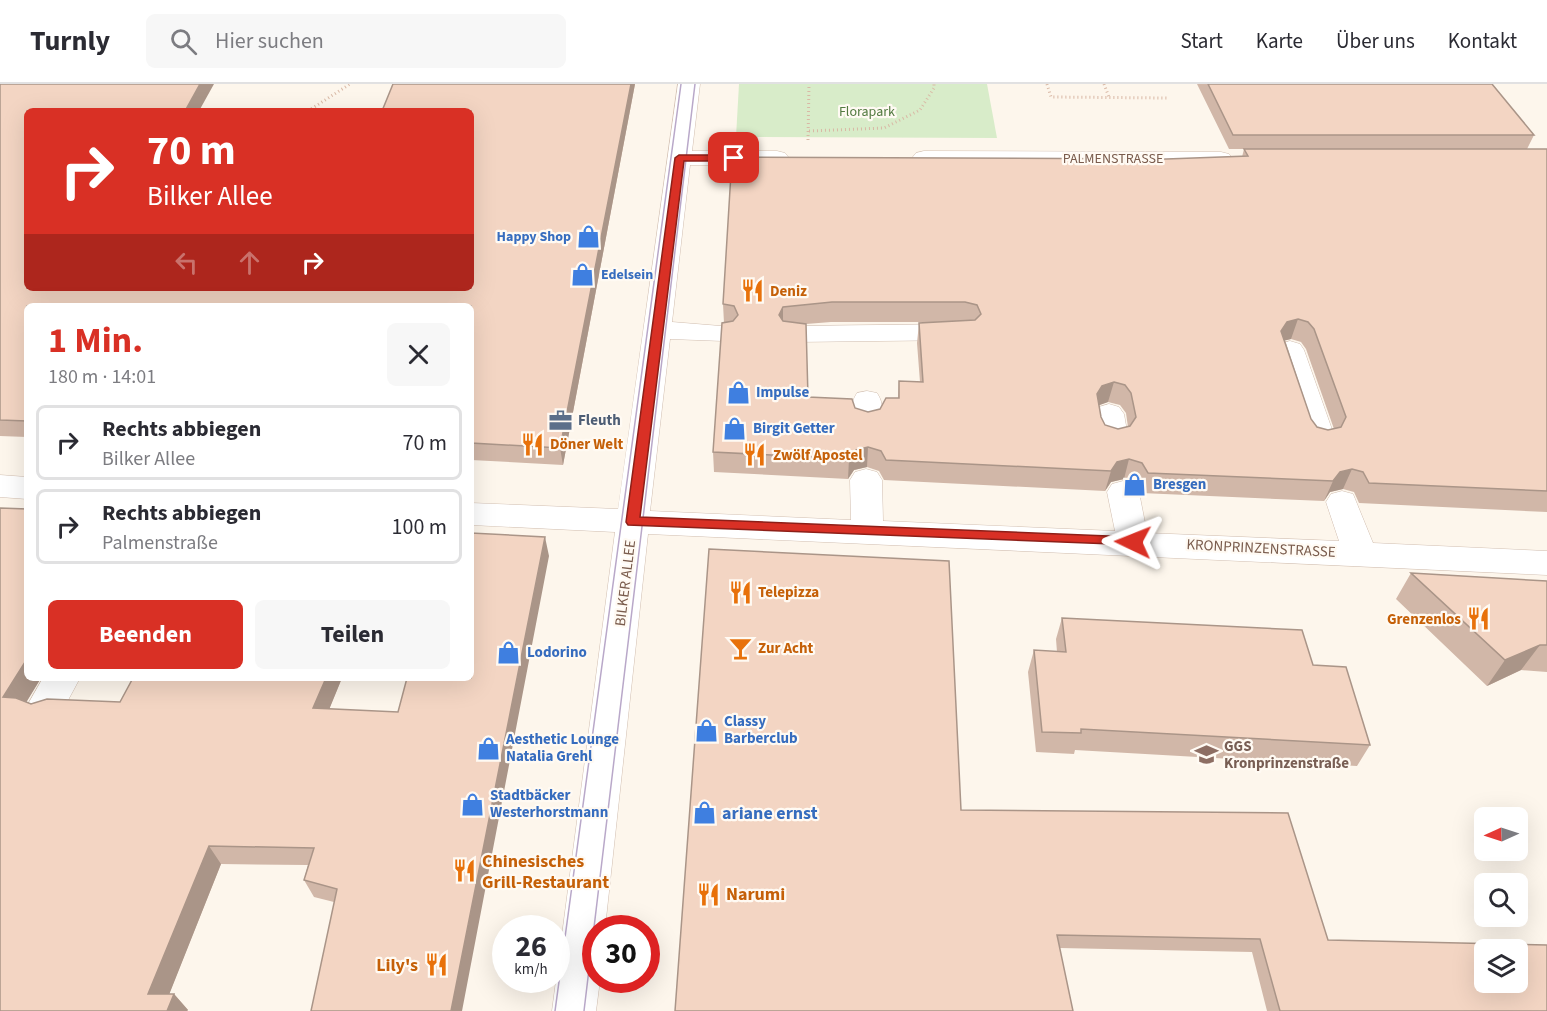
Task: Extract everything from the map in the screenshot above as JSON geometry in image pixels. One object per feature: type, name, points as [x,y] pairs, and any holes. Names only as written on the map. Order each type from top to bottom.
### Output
[{"type":"street","name":"BILKER ALLEE","points":[[574,1011],[689,84]]},
{"type":"street","points":[[679,158],[806,158]]},
{"type":"street","name":"PALMENSTRASSE","points":[[900,158],[1239,159]]},
{"type":"street","points":[[658,330],[723,333]]},
{"type":"street","points":[[795,334],[962,332]]},
{"type":"street","points":[[1290,350],[1320,438]]},
{"type":"street","points":[[866,480],[867,531]]},
{"type":"street","points":[[0,486],[24,488]]},
{"type":"street","points":[[1123,492],[1133,542]]},
{"type":"street","points":[[1342,502],[1360,553]]},
{"type":"street","name":"KRONPRINZENSTRASSE","points":[[474,514],[1547,562]]},
{"type":"path","points":[[313,108],[350,84]]},
{"type":"path","points":[[806,158],[809,131],[809,84]]},
{"type":"path","points":[[809,131],[884,128],[920,110],[934,88],[934,84]]},
{"type":"path","points":[[1047,84],[1051,97],[1167,98]]},
{"type":"path","points":[[1104,84],[1109,97]]},
{"type":"green space","name":"Florapark","points":[[739,84],[987,84],[997,138],[736,137]]},
{"type":"building","points":[[0,84],[200,84],[187,108],[24,108],[24,291],[474,291],[474,108],[383,108],[393,84],[631,84],[560,448],[474,443],[474,303],[24,303],[24,421],[0,420]]},
{"type":"building","points":[[1208,84],[1492,84],[1534,135],[1233,135]]},
{"type":"building","points":[[1244,149],[1547,149],[1547,491],[1369,483],[1363,472],[1352,469],[1340,472],[1333,481],[1148,473],[1142,463],[1129,459],[1117,462],[1111,471],[886,460],[881,451],[868,447],[856,450],[849,459],[713,452],[722,323],[733,321],[738,315],[734,306],[723,304],[732,157],[1166,159],[1248,156]],"holes":[[[832,302],[965,302],[977,305],[981,314],[975,320],[919,323],[923,382],[899,381],[899,398],[886,398],[880,409],[868,412],[855,408],[852,399],[808,397],[806,324],[783,321],[779,315],[783,307]],[[1298,319],[1308,322],[1314,329],[1346,417],[1341,427],[1328,430],[1317,427],[1311,419],[1281,331],[1287,322]],[[1114,382],[1125,385],[1131,393],[1136,417],[1130,426],[1118,429],[1105,425],[1101,417],[1097,394],[1102,386]]]},
{"type":"building","points":[[0,508],[24,509],[24,664],[3,697],[16,698],[31,704],[47,699],[120,702],[131,681],[325,681],[313,708],[398,712],[406,681],[474,681],[474,533],[545,537],[451,1011],[311,1011],[337,889],[304,880],[314,848],[209,846],[148,994],[174,994],[167,1011],[0,1011]]},
{"type":"building","points":[[709,549],[949,561],[961,810],[1288,813],[1328,940],[1474,943],[1474,993],[1528,993],[1528,945],[1547,945],[1547,1011],[1280,1011],[1260,939],[1057,935],[1073,1011],[675,1011]]},
{"type":"building","points":[[1411,573],[1547,581],[1547,645],[1540,645],[1505,660]]},
{"type":"building","points":[[1062,618],[1302,630],[1313,665],[1346,667],[1370,745],[1081,729],[1081,733],[1042,732],[1034,650],[1066,652]]},
{"type":"tram line","points":[[555,1011],[681,84]]},
{"type":"tram line","points":[[584,1011],[695,84]]},
{"type":"place","name":"Happy Shop","points":[[589,236]]},
{"type":"place","name":"Edelsein","points":[[583,274]]},
{"type":"place","name":"Deniz","points":[[752,291]]},
{"type":"place","name":"Impulse","points":[[738,392]]},
{"type":"place","name":"Fleuth","points":[[560,420]]},
{"type":"place","name":"Birgit Getter","points":[[735,428]]},
{"type":"place","name":"Döner Welt","points":[[532,444]]},
{"type":"place","name":"Zwölf Apostel","points":[[755,455]]},
{"type":"place","name":"Bresgen","points":[[1135,484]]},
{"type":"place","name":"Telepizza","points":[[740,592]]},
{"type":"place","name":"Grenzenlos","points":[[1479,619]]},
{"type":"place","name":"Zur Acht","points":[[740,648]]},
{"type":"place","name":"Lodorino","points":[[509,652]]},
{"type":"place","name":"Classy Barberclub","points":[[706,730]]},
{"type":"place","name":"Aesthetic Lounge Natalia Grehl","points":[[488,748]]},
{"type":"place","name":"GGS Kronprinzenstraße","points":[[1206,755]]},
{"type":"place","name":"Stadtbäcker Westerhorstmann","points":[[472,804]]},
{"type":"place","name":"ariane ernst","points":[[704,813]]},
{"type":"place","name":"Chinesisches Grill-Restaurant","points":[[464,871]]},
{"type":"place","name":"Narumi","points":[[708,894]]},
{"type":"place","name":"Lily's","points":[[436,965]]},
{"type":"route","points":[[734,158],[679,158],[633,522],[1133,542]]}]
